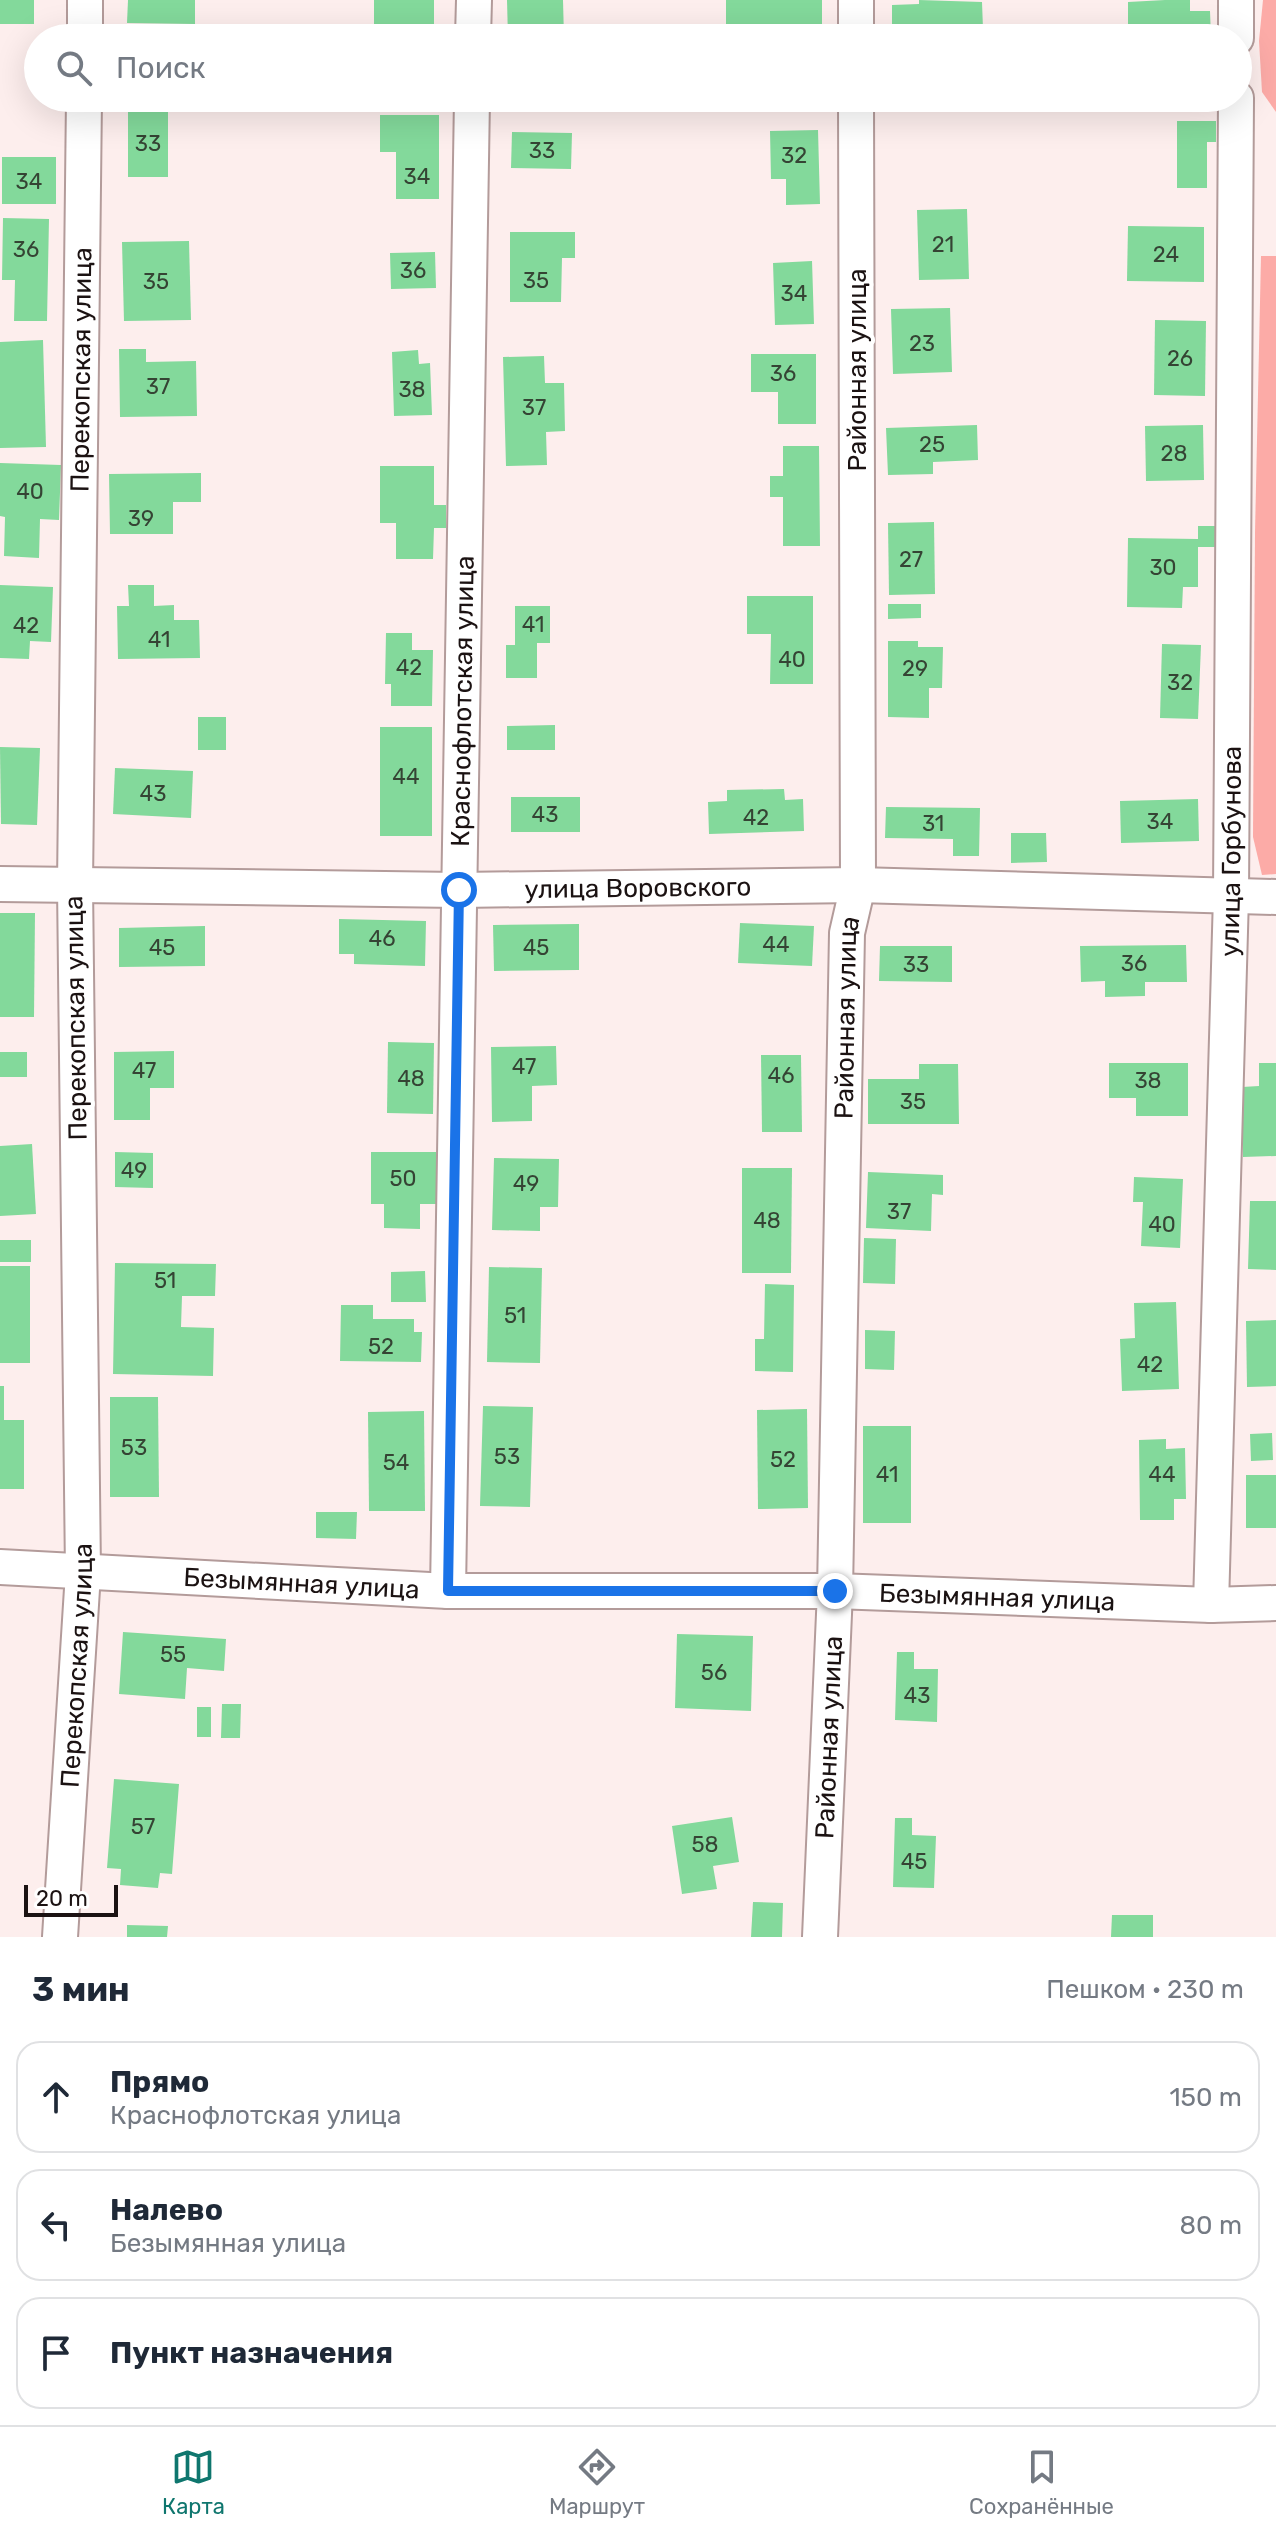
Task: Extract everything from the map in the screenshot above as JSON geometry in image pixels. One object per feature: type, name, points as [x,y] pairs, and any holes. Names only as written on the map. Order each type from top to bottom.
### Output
[{"type":"street","points":[[85,0],[85,24]]},
{"type":"street","points":[[473,24],[474,0]]},
{"type":"street","points":[[856,0],[856,24]]},
{"type":"street","points":[[1236,0],[1236,24]]},
{"type":"street","name":"Перекопская улица","points":[[60,1937],[83,1573],[75,885],[84,112]]},
{"type":"street","name":"Краснофлотская улица","points":[[448,1591],[472,112]]},
{"type":"street","name":"Районная улица","points":[[820,1937],[835,1591],[847,933],[858,885],[856,112]]},
{"type":"street","name":"улица Горбунова","points":[[1211,1605],[1231,896],[1236,112]]},
{"type":"street","name":"улица Воровского","points":[[0,884],[459,890],[858,885],[1276,897]]},
{"type":"street","name":"Безымянная улица","points":[[0,1567],[448,1591],[835,1591],[1211,1605],[1276,1603]]},
{"type":"shaded area","points":[[1263,0],[1276,0],[1276,112],[1262,92],[1259,41]]},
{"type":"shaded area","points":[[1261,256],[1276,256],[1276,874],[1262,875],[1253,837]]},
{"type":"building","points":[[0,0],[34,0],[34,24],[0,24]]},
{"type":"building","points":[[128,0],[195,0],[195,24],[127,23]]},
{"type":"building","points":[[374,0],[434,0],[434,24],[374,24]]},
{"type":"building","points":[[507,0],[563,0],[564,24],[508,24]]},
{"type":"building","points":[[726,0],[822,0],[822,24],[726,24]]},
{"type":"building","points":[[919,0],[982,2],[983,24],[892,24],[892,5],[919,4]]},
{"type":"building","points":[[1190,0],[1190,11],[1210,11],[1210,24],[1128,24],[1128,2]]},
{"type":"building","points":[[128,112],[168,112],[168,177],[128,177]]},
{"type":"building","points":[[380,115],[439,115],[439,199],[396,199],[396,152],[380,152]]},
{"type":"building","points":[[1177,121],[1216,121],[1216,142],[1207,142],[1207,188],[1177,188]]},
{"type":"building","points":[[818,130],[820,204],[786,205],[786,179],[771,179],[770,131]]},
{"type":"building","points":[[512,132],[572,133],[571,169],[511,168]]},
{"type":"building","points":[[2,157],[56,157],[56,204],[2,204]]},
{"type":"building","points":[[967,209],[969,279],[919,280],[917,210]]},
{"type":"building","points":[[3,218],[49,219],[47,321],[14,321],[15,280],[2,280]]},
{"type":"building","points":[[1128,226],[1204,227],[1204,282],[1127,281]]},
{"type":"building","points":[[510,232],[575,232],[575,258],[562,258],[561,302],[510,302]]},
{"type":"building","points":[[189,241],[191,320],[124,321],[122,242]]},
{"type":"building","points":[[435,252],[436,288],[391,289],[390,253]]},
{"type":"building","points":[[812,261],[814,324],[775,325],[773,263]]},
{"type":"building","points":[[950,308],[952,372],[893,374],[891,309]]},
{"type":"building","points":[[1155,320],[1206,321],[1205,396],[1154,395]]},
{"type":"building","points":[[43,340],[46,447],[0,448],[0,342]]},
{"type":"building","points":[[119,349],[146,349],[146,362],[196,361],[197,416],[120,417]]},
{"type":"building","points":[[418,350],[419,364],[430,363],[432,415],[394,416],[392,352]]},
{"type":"building","points":[[751,354],[816,354],[816,424],[778,424],[778,392],[751,392]]},
{"type":"building","points":[[544,356],[545,383],[564,383],[565,431],[546,432],[547,465],[506,466],[503,357]]},
{"type":"building","points":[[977,425],[978,460],[933,462],[933,474],[888,475],[886,428]]},
{"type":"building","points":[[1203,425],[1204,480],[1146,481],[1145,426]]},
{"type":"building","points":[[783,446],[819,446],[820,546],[783,546],[783,497],[770,497],[770,476],[783,476]]},
{"type":"building","points":[[0,463],[61,465],[59,520],[40,519],[39,558],[4,556],[5,517],[0,516]]},
{"type":"building","points":[[380,466],[434,466],[434,505],[446,505],[446,528],[434,528],[433,559],[396,559],[396,523],[380,523]]},
{"type":"building","points":[[201,473],[201,502],[173,502],[173,534],[110,534],[109,474]]},
{"type":"building","points":[[934,522],[935,594],[889,595],[888,523]]},
{"type":"building","points":[[1198,526],[1221,526],[1221,547],[1198,547],[1198,587],[1183,587],[1182,608],[1127,607],[1128,538],[1198,539]]},
{"type":"building","points":[[0,585],[53,587],[51,642],[30,641],[29,659],[0,658]]},
{"type":"building","points":[[128,585],[154,585],[154,606],[174,605],[174,620],[199,620],[200,658],[118,659],[117,606],[129,606]]},
{"type":"building","points":[[747,596],[813,596],[813,684],[770,684],[771,634],[747,634]]},
{"type":"building","points":[[888,604],[921,604],[921,618],[888,619]]},
{"type":"building","points":[[515,606],[550,606],[550,643],[537,643],[537,678],[506,678],[506,645],[515,645]]},
{"type":"building","points":[[386,633],[412,633],[412,650],[433,650],[432,706],[391,706],[391,684],[385,684]]},
{"type":"building","points":[[888,641],[918,641],[918,647],[943,647],[942,688],[929,688],[929,718],[888,717]]},
{"type":"building","points":[[1162,644],[1201,645],[1198,719],[1160,718]]},
{"type":"building","points":[[198,717],[226,717],[226,750],[198,750]]},
{"type":"building","points":[[555,725],[555,750],[507,750],[507,726]]},
{"type":"building","points":[[380,727],[432,727],[432,836],[380,836]]},
{"type":"building","points":[[0,747],[40,748],[37,825],[1,824]]},
{"type":"building","points":[[115,768],[193,771],[191,818],[113,814]]},
{"type":"building","points":[[784,789],[785,800],[803,799],[804,831],[709,834],[708,802],[727,801],[727,790]]},
{"type":"building","points":[[511,797],[580,797],[580,832],[511,832]]},
{"type":"building","points":[[1198,799],[1199,841],[1121,843],[1120,801]]},
{"type":"building","points":[[886,807],[980,808],[979,856],[953,856],[953,839],[885,838]]},
{"type":"building","points":[[1011,833],[1046,833],[1047,862],[1011,863]]},
{"type":"building","points":[[0,913],[35,913],[34,1017],[0,1017]]},
{"type":"building","points":[[339,919],[426,921],[425,966],[354,964],[354,954],[339,954]]},
{"type":"building","points":[[740,923],[814,926],[812,966],[738,963]]},
{"type":"building","points":[[579,924],[579,970],[494,971],[493,925]]},
{"type":"building","points":[[205,926],[205,966],[119,967],[119,928]]},
{"type":"building","points":[[1186,945],[1187,982],[1145,982],[1145,996],[1105,997],[1105,981],[1081,982],[1080,946]]},
{"type":"building","points":[[880,946],[952,946],[952,982],[879,981]]},
{"type":"building","points":[[388,1042],[434,1043],[433,1114],[387,1113]]},
{"type":"building","points":[[556,1046],[557,1085],[532,1086],[532,1121],[492,1122],[491,1047]]},
{"type":"building","points":[[174,1051],[174,1088],[150,1088],[150,1120],[114,1120],[114,1052]]},
{"type":"building","points":[[0,1052],[27,1052],[27,1077],[0,1077]]},
{"type":"building","points":[[761,1055],[801,1055],[802,1132],[762,1132]]},
{"type":"building","points":[[1109,1063],[1188,1063],[1188,1116],[1136,1116],[1136,1098],[1109,1098]]},
{"type":"building","points":[[1259,1063],[1276,1063],[1276,1156],[1243,1157],[1242,1087],[1259,1086]]},
{"type":"building","points":[[919,1064],[958,1064],[959,1124],[868,1124],[868,1079],[919,1079]]},
{"type":"building","points":[[32,1144],[36,1214],[0,1216],[0,1146]]},
{"type":"building","points":[[115,1152],[153,1153],[153,1188],[115,1187]]},
{"type":"building","points":[[371,1152],[436,1152],[436,1204],[420,1204],[420,1229],[384,1228],[384,1204],[371,1204]]},
{"type":"building","points":[[494,1158],[559,1159],[558,1207],[540,1207],[540,1231],[492,1230]]},
{"type":"building","points":[[742,1168],[792,1168],[791,1273],[742,1273]]},
{"type":"building","points":[[868,1172],[943,1175],[943,1195],[932,1194],[931,1231],[866,1228]]},
{"type":"building","points":[[1134,1177],[1183,1179],[1180,1248],[1141,1246],[1143,1202],[1133,1202]]},
{"type":"building","points":[[1250,1201],[1276,1201],[1276,1270],[1248,1269]]},
{"type":"building","points":[[864,1238],[896,1239],[895,1284],[863,1283]]},
{"type":"building","points":[[0,1240],[31,1240],[31,1262],[0,1262]]},
{"type":"building","points":[[115,1263],[216,1264],[215,1296],[182,1296],[181,1327],[214,1328],[213,1376],[113,1374]]},
{"type":"building","points":[[0,1266],[30,1266],[30,1363],[0,1363]]},
{"type":"building","points":[[489,1267],[542,1268],[540,1363],[487,1362]]},
{"type":"building","points":[[425,1271],[426,1302],[391,1302],[391,1272]]},
{"type":"building","points":[[765,1284],[794,1285],[793,1372],[755,1371],[755,1339],[764,1339]]},
{"type":"building","points":[[1176,1302],[1179,1389],[1122,1391],[1120,1339],[1135,1338],[1134,1303]]},
{"type":"building","points":[[341,1305],[373,1305],[373,1319],[414,1319],[414,1332],[422,1332],[421,1362],[340,1361]]},
{"type":"building","points":[[1276,1320],[1276,1386],[1247,1387],[1246,1321]]},
{"type":"building","points":[[865,1330],[895,1331],[894,1370],[865,1369]]},
{"type":"building","points":[[0,1386],[4,1386],[4,1420],[24,1420],[24,1489],[0,1489]]},
{"type":"building","points":[[110,1397],[158,1397],[159,1497],[110,1497]]},
{"type":"building","points":[[483,1406],[533,1407],[530,1507],[480,1506]]},
{"type":"building","points":[[807,1409],[808,1508],[758,1509],[757,1410]]},
{"type":"building","points":[[424,1411],[425,1511],[369,1511],[368,1412]]},
{"type":"building","points":[[863,1426],[911,1426],[911,1523],[863,1523]]},
{"type":"building","points":[[1272,1433],[1273,1460],[1251,1461],[1250,1434]]},
{"type":"building","points":[[1166,1439],[1166,1449],[1185,1448],[1186,1499],[1174,1499],[1174,1520],[1140,1520],[1139,1440]]},
{"type":"building","points":[[1246,1475],[1276,1475],[1276,1528],[1246,1528]]},
{"type":"building","points":[[316,1512],[357,1512],[356,1539],[316,1538]]},
{"type":"building","points":[[123,1632],[226,1639],[224,1671],[187,1668],[185,1699],[119,1694]]},
{"type":"building","points":[[677,1634],[753,1636],[751,1711],[675,1708]]},
{"type":"building","points":[[897,1652],[914,1652],[914,1669],[938,1669],[937,1722],[895,1720]]},
{"type":"building","points":[[222,1704],[241,1704],[240,1738],[221,1738]]},
{"type":"building","points":[[197,1707],[211,1707],[211,1737],[197,1737]]},
{"type":"building","points":[[114,1779],[179,1784],[172,1874],[160,1873],[158,1888],[120,1885],[121,1869],[107,1868]]},
{"type":"building","points":[[732,1817],[739,1862],[713,1866],[717,1889],[682,1894],[672,1826]]},
{"type":"building","points":[[895,1818],[912,1818],[912,1835],[936,1836],[934,1888],[893,1887]]},
{"type":"building","points":[[753,1902],[783,1903],[782,1937],[751,1937]]},
{"type":"building","points":[[1112,1915],[1153,1915],[1153,1937],[1111,1937]]},
{"type":"building","points":[[127,1925],[168,1926],[167,1937],[127,1937]]},
{"type":"route","points":[[459,890],[448,1591],[835,1591]]}]
